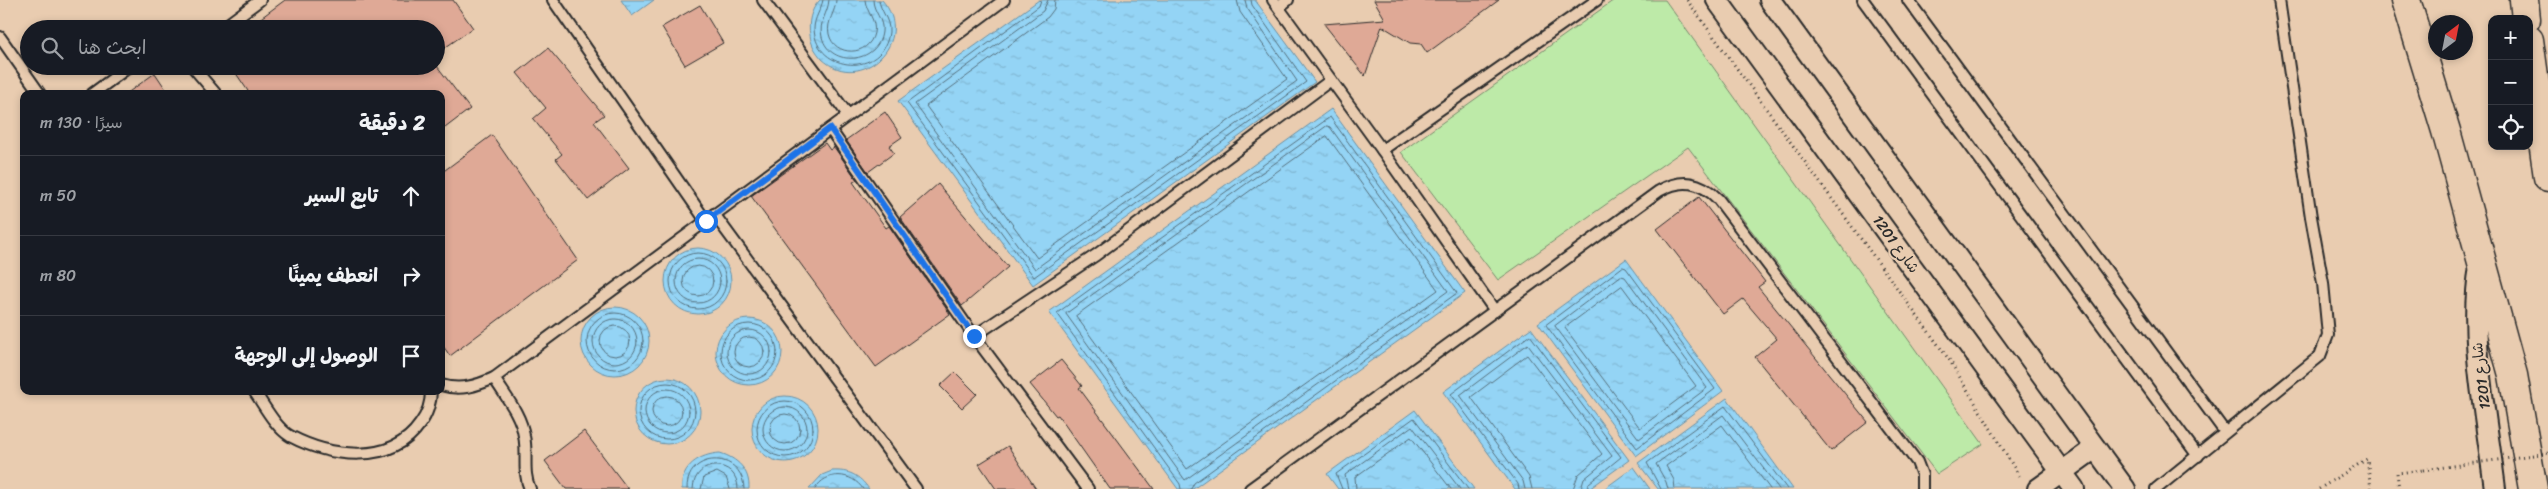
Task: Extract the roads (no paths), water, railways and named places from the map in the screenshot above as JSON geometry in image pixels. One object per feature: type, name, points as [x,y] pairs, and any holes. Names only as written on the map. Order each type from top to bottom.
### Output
[{"type":"highway","points":[[2406,0],[2446,131],[2513,375],[2533,489]]},
{"type":"highway","points":[[2524,0],[2526,15]]},
{"type":"highway","points":[[2532,60],[2548,177]]},
{"type":"street","name":"شارع 1201","points":[[1717,0],[2074,489]]},
{"type":"street","points":[[1770,0],[2125,489]]},
{"type":"street","name":"شارع 1201","points":[[2481,263],[2476,288],[2476,336],[2495,489]]},
{"type":"street","points":[[2030,485],[2062,472],[2095,448]]},
{"type":"lane","points":[[233,20],[260,0]]},
{"type":"lane","points":[[553,0],[710,217],[916,489]]},
{"type":"lane","points":[[764,0],[848,115]]},
{"type":"lane","points":[[445,385],[464,388],[480,385],[494,378],[1004,0]]},
{"type":"lane","points":[[1288,0],[1276,4],[1382,150],[1494,311]]},
{"type":"lane","points":[[1382,150],[1597,0]]},
{"type":"lane","points":[[1863,0],[2198,456]]},
{"type":"lane","points":[[1908,0],[2225,432]]},
{"type":"lane","points":[[2156,489],[2320,356],[2328,335],[2279,0]]},
{"type":"lane","points":[[0,37],[20,66]]},
{"type":"lane","points":[[27,75],[37,90]]},
{"type":"lane","points":[[97,90],[118,75]]},
{"type":"lane","points":[[200,75],[213,90]]},
{"type":"lane","points":[[974,336],[1096,255],[1232,156],[1331,80]]},
{"type":"lane","points":[[830,128],[974,336],[1088,489]]},
{"type":"lane","points":[[1250,489],[1659,191],[1671,184],[1684,182],[1697,183],[1709,190],[1718,199],[1917,462],[1922,475],[1922,489]]},
{"type":"lane","points":[[494,378],[522,424],[526,446],[525,470],[530,489]]},
{"type":"lane","points":[[257,395],[288,435],[320,448],[353,454],[384,450],[406,439],[423,420],[430,395]]},
{"type":"water","points":[[621,0],[654,0],[632,16]]},
{"type":"water","points":[[820,0],[882,0],[891,15],[893,31],[889,46],[880,58],[868,67],[853,71],[837,68],[822,59],[813,45],[809,30],[812,12]]},
{"type":"water","points":[[1039,0],[1255,0],[1315,82],[1033,285],[898,101]]},
{"type":"water","points":[[1331,109],[1465,293],[1193,489],[1178,489],[1049,312]]},
{"type":"water","points":[[691,248],[705,248],[717,253],[726,262],[731,274],[729,294],[722,305],[705,314],[691,314],[679,309],[670,300],[665,288],[665,274],[670,262],[679,253]]},
{"type":"water","points":[[1626,259],[1723,391],[1636,456],[1538,323]]},
{"type":"water","points":[[615,307],[628,310],[639,317],[646,328],[649,341],[646,354],[639,365],[628,372],[615,375],[602,372],[591,365],[584,354],[581,341],[584,328],[591,317],[602,310]]},
{"type":"water","points":[[742,319],[756,319],[768,324],[777,333],[782,345],[780,365],[773,376],[756,385],[742,385],[730,380],[721,371],[716,359],[716,345],[721,333],[730,324]]},
{"type":"water","points":[[1531,328],[1629,460],[1589,489],[1515,489],[1443,392]]},
{"type":"water","points":[[660,378],[674,378],[686,383],[695,392],[700,404],[698,424],[691,435],[674,444],[660,444],[648,439],[639,430],[634,418],[634,404],[639,392],[648,383]]},
{"type":"water","points":[[778,396],[792,396],[804,401],[813,410],[818,422],[816,442],[809,453],[792,462],[778,462],[766,457],[757,448],[752,436],[752,422],[757,410],[766,401]]},
{"type":"water","points":[[1727,398],[1793,489],[1658,489],[1638,463]]},
{"type":"water","points":[[1415,410],[1474,489],[1338,489],[1327,474]]},
{"type":"water","points":[[720,453],[732,458],[741,466],[747,476],[749,489],[682,489],[684,474],[693,463],[705,456]]},
{"type":"water","points":[[1634,467],[1650,489],[1604,489]]},
{"type":"water","points":[[832,471],[844,471],[853,474],[869,489],[809,489],[822,475]]}]
